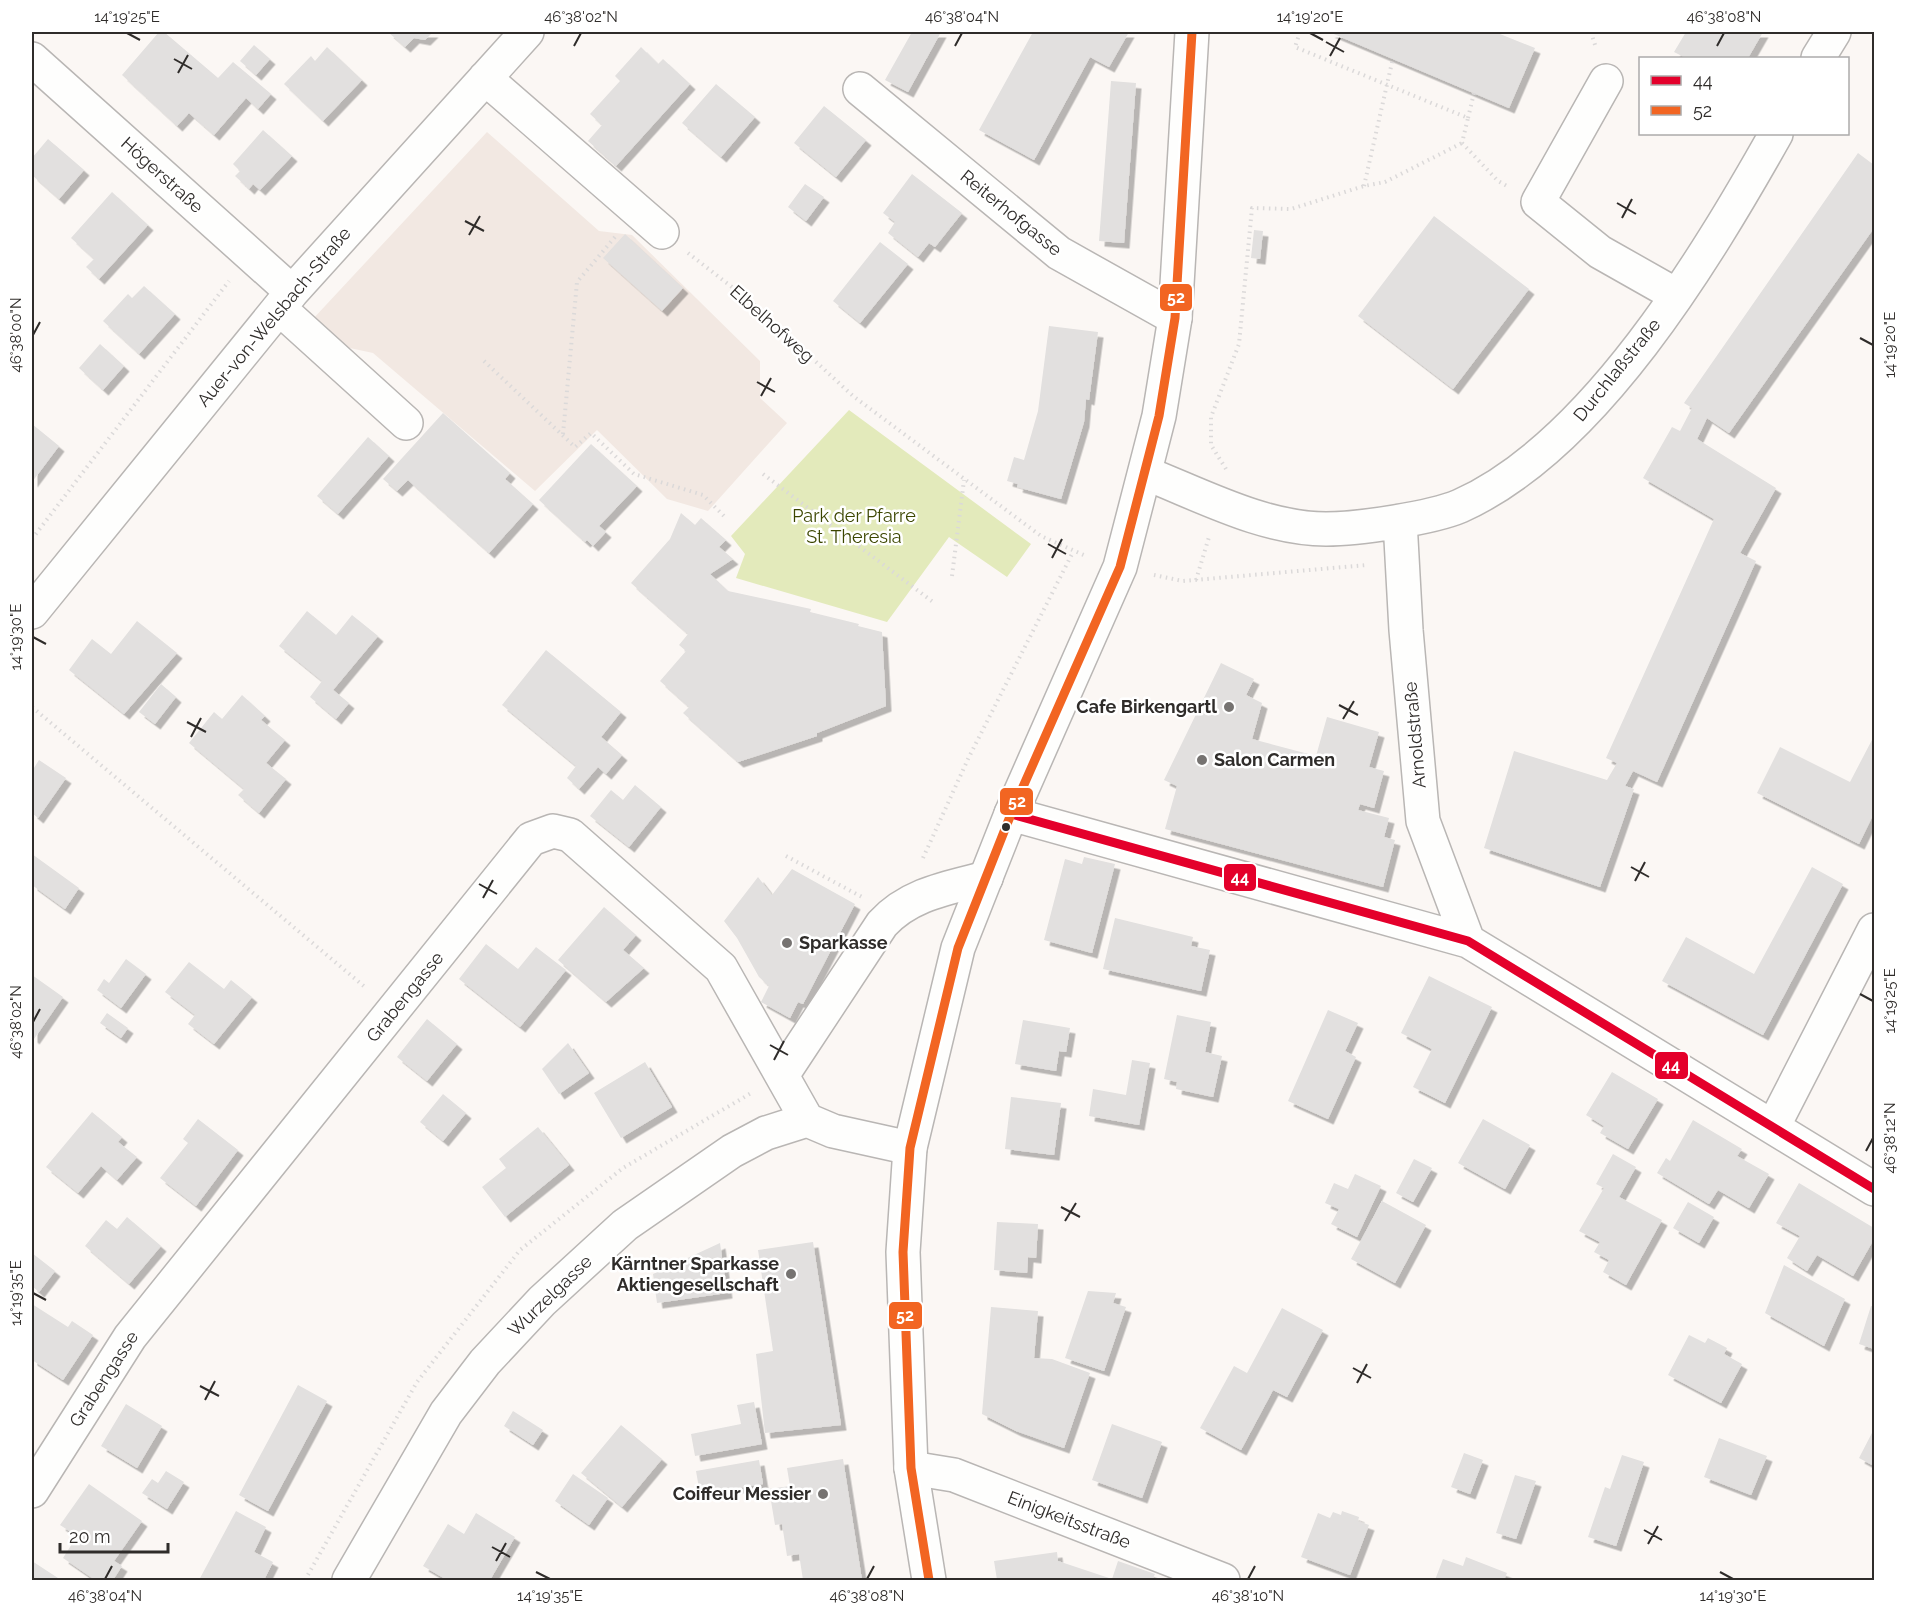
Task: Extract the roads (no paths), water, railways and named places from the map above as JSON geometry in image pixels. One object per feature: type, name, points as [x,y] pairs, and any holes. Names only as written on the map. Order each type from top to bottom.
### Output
[{"type":"street","name":"Auer-von-Welsbach-Straße","points":[[32,612],[285,300],[528,32]]},
{"type":"street","points":[[929,1581],[911,1468],[903,1252],[910,1148],[958,948],[1011,814],[1120,567],[1159,416],[1175,318],[1192,32]]},
{"type":"street","points":[[1819,57],[1834,32]]},
{"type":"street","name":"Högerstraße","points":[[32,59],[250,254],[285,300],[406,423]]},
{"type":"street","points":[[485,78],[662,232]]},
{"type":"street","points":[[1606,81],[1538,202],[1600,252],[1676,295]]},
{"type":"street","name":"Reiterhofgasse","points":[[860,89],[1059,254],[1175,318]]},
{"type":"street","name":"Durchlaßstraße","points":[[1144,473],[1271,521],[1325,529],[1400,521],[1459,506],[1524,467],[1564,434],[1605,390],[1676,295],[1745,188],[1775,135]]},
{"type":"street","name":"Arnoldstraße","points":[[1400,521],[1423,821],[1468,941]]},
{"type":"street","points":[[1011,814],[1468,941],[1875,1189]]},
{"type":"street","name":"Grabengasse","points":[[32,1491],[130,1337],[531,839],[553,831],[570,835],[721,968],[807,1120]]},
{"type":"street","points":[[783,1074],[882,924],[901,906],[919,896],[986,878]]},
{"type":"street","points":[[1773,1127],[1875,930]]},
{"type":"street","points":[[807,1120],[833,1131],[910,1148]]},
{"type":"street","name":"Wurzelgasse","points":[[349,1581],[446,1413],[485,1362],[542,1301],[626,1225],[732,1151],[766,1133],[807,1120]]},
{"type":"street","name":"Einigkeitsstraße","points":[[911,1468],[954,1474],[1223,1581]]},
{"type":"place","name":"Cafe Birkengartl","points":[[1229,707]]},
{"type":"place","name":"Salon Carmen","points":[[1202,760]]},
{"type":"place","name":"Sparkasse","points":[[787,943]]},
{"type":"place","name":"Kärntner Sparkasse Aktiengesellschaft","points":[[791,1274]]},
{"type":"place","name":"Coiffeur Messier","points":[[823,1494]]},
{"type":"park label","name":"Park der Pfarre St. Theresia","points":[[854,526]]}]
